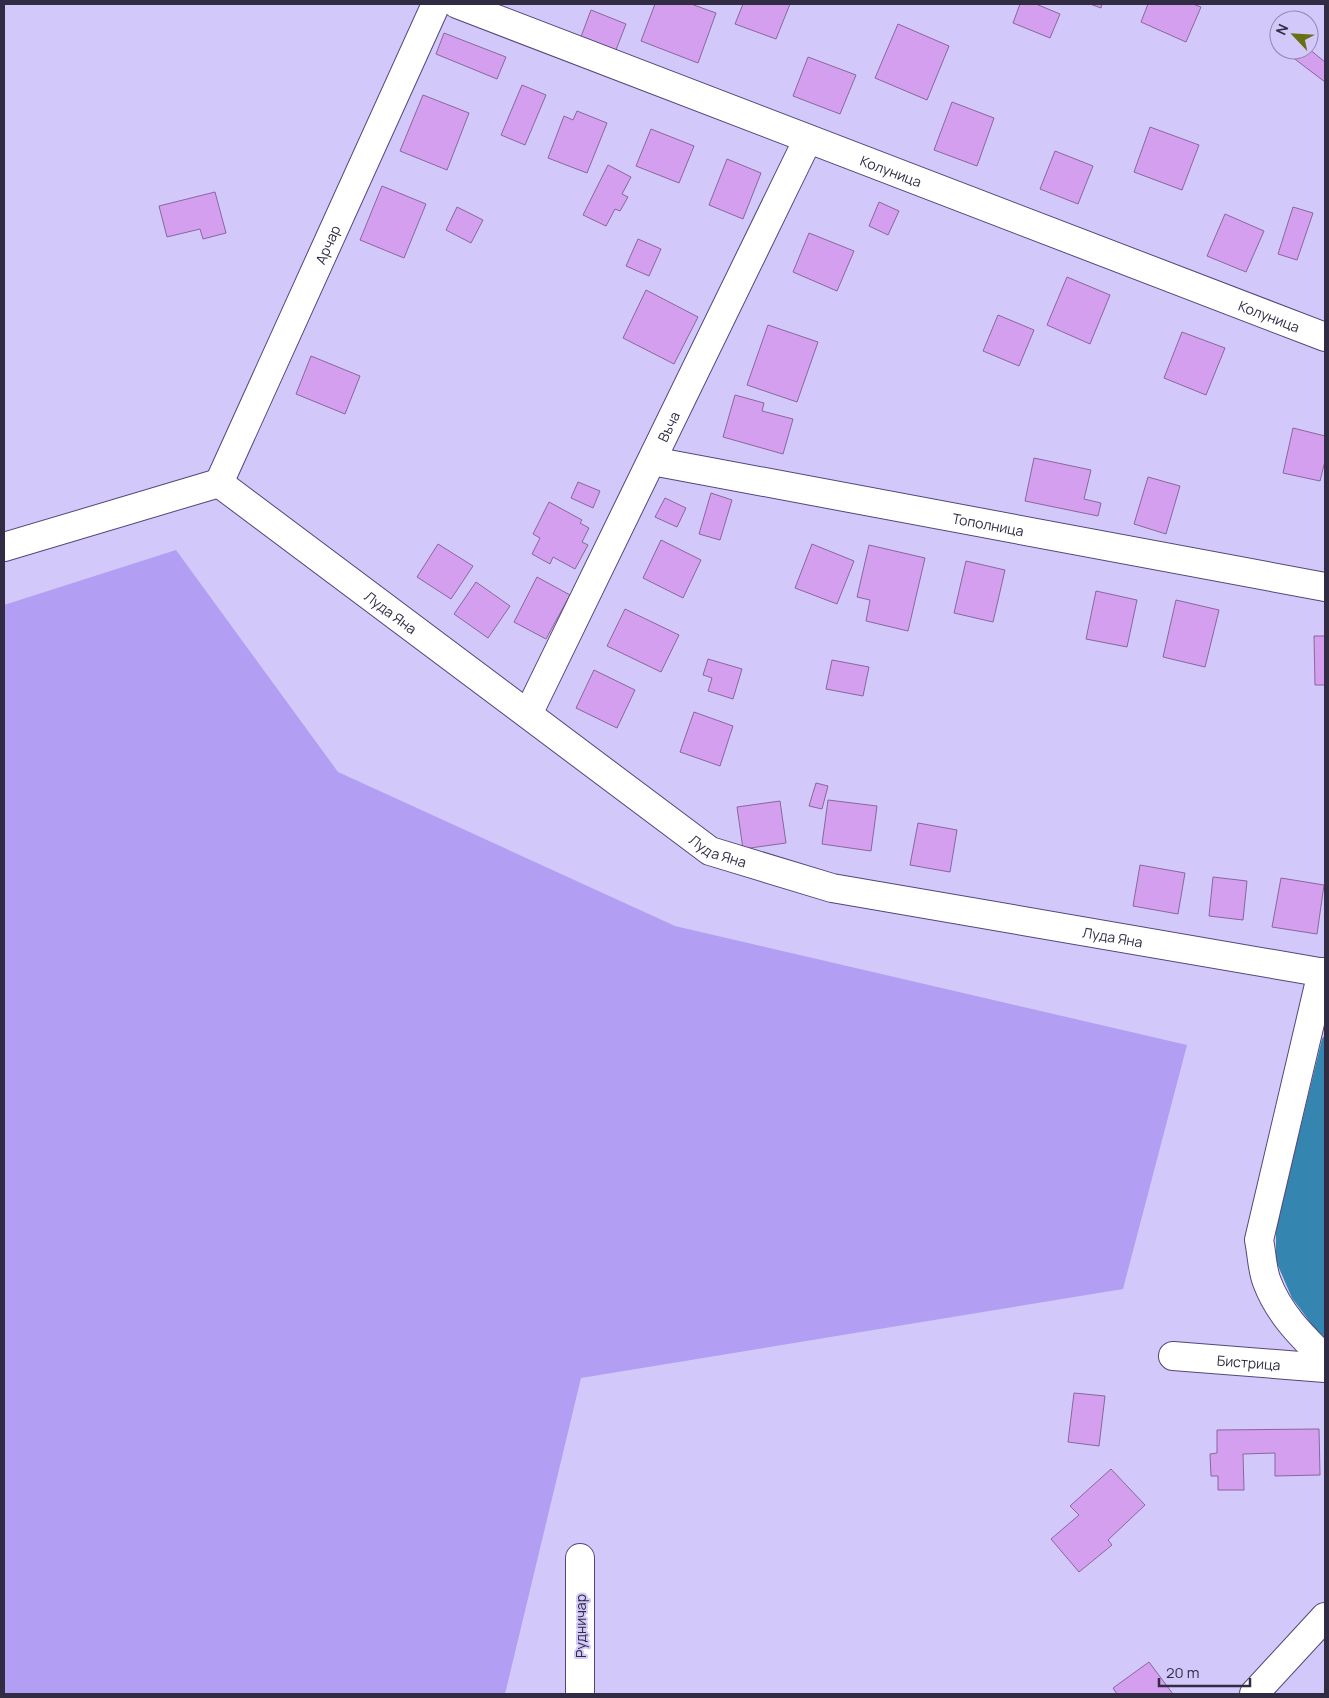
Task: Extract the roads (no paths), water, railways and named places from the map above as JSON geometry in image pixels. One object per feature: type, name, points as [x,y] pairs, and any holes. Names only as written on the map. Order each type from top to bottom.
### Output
[{"type":"street","name":"Арчар","points":[[219,483],[436,4]]},
{"type":"street","name":"Колуница","points":[[457,4],[1325,337]]},
{"type":"street","name":"Въча","points":[[528,714],[808,139]]},
{"type":"street","name":"Тополница","points":[[652,461],[1325,586]]},
{"type":"street","points":[[4,547],[219,483]]},
{"type":"street","name":"Луда Яна","points":[[219,483],[710,851],[832,888],[1324,973]]},
{"type":"street","points":[[1324,973],[1259,1240],[1267,1281],[1282,1312],[1300,1335],[1325,1359]]},
{"type":"street","name":"Бистрица","points":[[1173,1356],[1325,1368]]},
{"type":"street","name":"Рудничар","points":[[580,1558],[580,1694]]},
{"type":"street","points":[[1254,1694],[1325,1617]]},
{"type":"water","points":[[1325,1035],[1325,1337],[1316,1330],[1292,1298],[1276,1261],[1276,1228],[1322,1039]]}]
